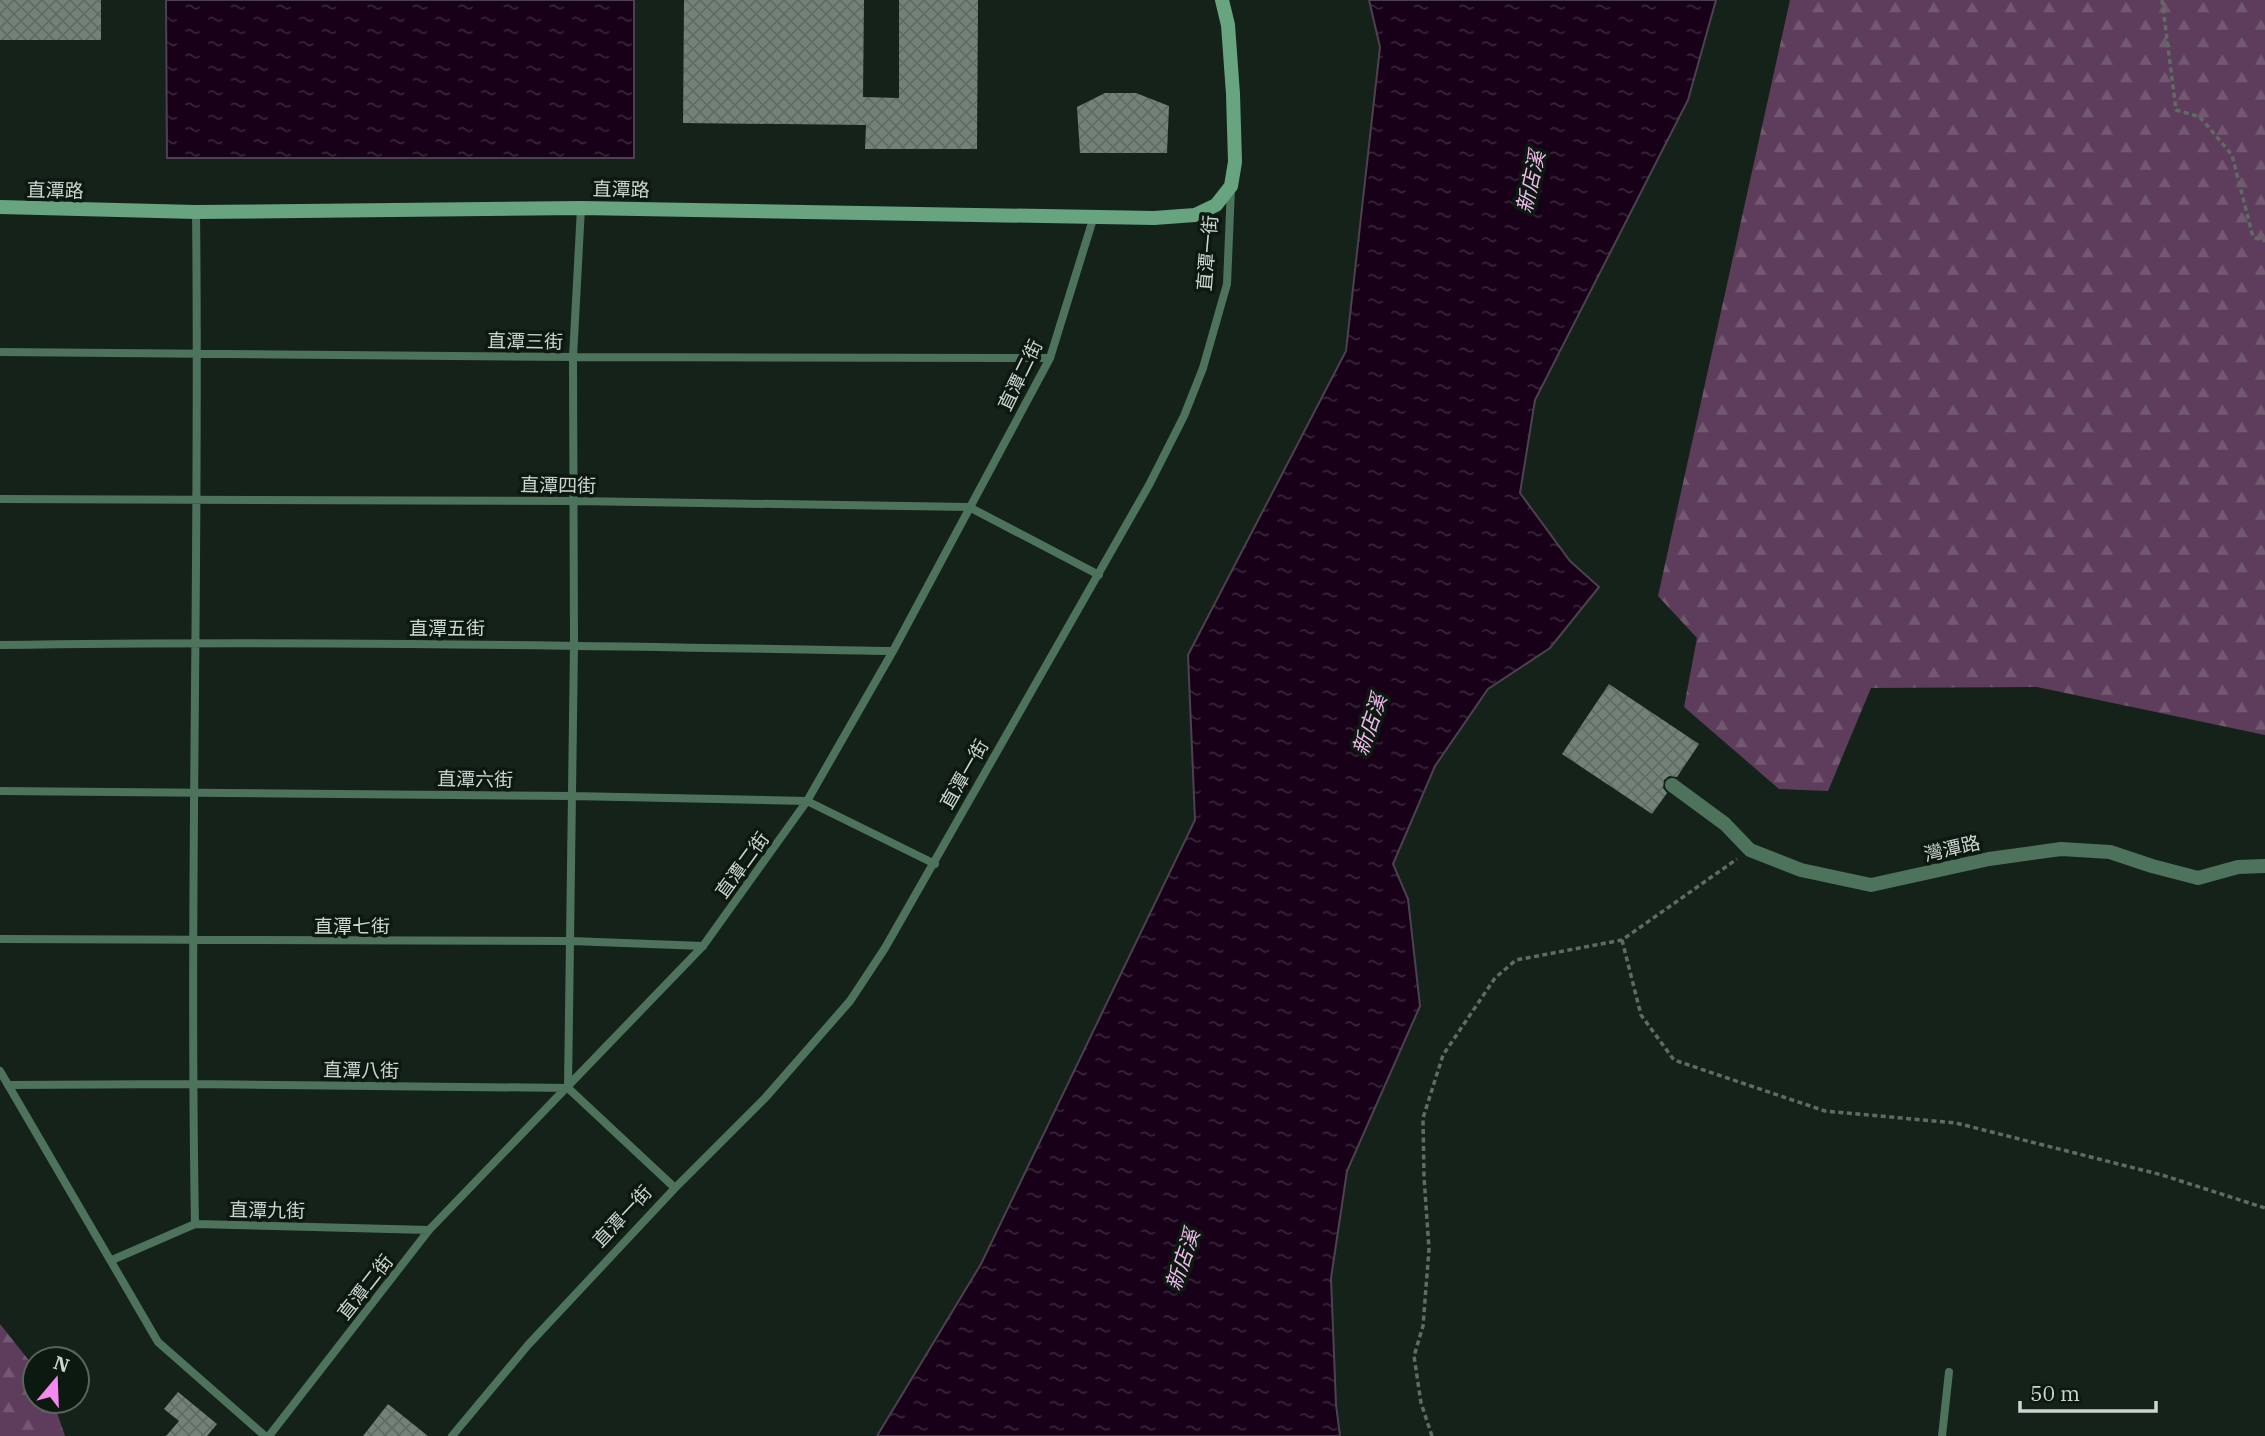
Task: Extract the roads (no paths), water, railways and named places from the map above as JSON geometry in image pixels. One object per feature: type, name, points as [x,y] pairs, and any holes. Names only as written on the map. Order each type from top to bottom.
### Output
[{"type":"street","name":"直潭一街","points":[[1222,0],[1228,25],[1233,83],[1235,162],[1231,186]]},
{"type":"street","name":"直潭路","points":[[0,208],[195,212],[581,208],[1154,218],[1195,215],[1216,205],[1231,186]]},
{"type":"street","name":"灣潭路","points":[[1672,785],[1725,824],[1750,850],[1801,870],[1871,885],[1989,859],[2061,849],[2110,852],[2198,878],[2238,867],[2265,866]]},
{"type":"lane","name":"直潭一街","points":[[452,1436],[528,1345],[675,1188],[766,1097],[850,1001],[886,948],[1099,575],[1184,416],[1203,368],[1227,284],[1231,186]]},
{"type":"lane","points":[[581,208],[573,358],[575,501],[568,1088],[675,1188]]},
{"type":"lane","points":[[195,212],[197,353],[191,942],[195,1224]]},
{"type":"lane","name":"直潭二街","points":[[267,1436],[429,1230],[703,946],[807,802],[893,651],[1050,358],[1094,216]]},
{"type":"lane","name":"直潭三街","points":[[0,352],[573,358],[1050,358]]},
{"type":"lane","name":"直潭四街","points":[[0,499],[575,501],[969,507],[1099,575]]},
{"type":"lane","name":"直潭五街","points":[[0,645],[195,642],[893,651]]},
{"type":"lane","name":"直潭六街","points":[[0,791],[572,796],[807,802],[935,864]]},
{"type":"lane","name":"直潭七街","points":[[0,939],[191,942],[571,941],[703,946]]},
{"type":"lane","points":[[0,1071],[158,1342],[267,1436]]},
{"type":"lane","name":"直潭八街","points":[[8,1085],[568,1088]]},
{"type":"lane","name":"直潭九街","points":[[112,1260],[195,1224],[429,1230]]},
{"type":"lane","points":[[1942,1436],[1949,1371]]},
{"type":"water","points":[[166,0],[634,0],[634,158],[167,158]]},
{"type":"water","name":"新店溪","points":[[1369,0],[1716,0],[1688,100],[1535,400],[1520,493],[1570,561],[1599,587],[1550,648],[1488,689],[1435,766],[1393,864],[1408,899],[1420,1006],[1347,1171],[1331,1278],[1336,1405],[1340,1436],[877,1436],[981,1264],[1195,820],[1188,655],[1346,351],[1380,47]]}]
